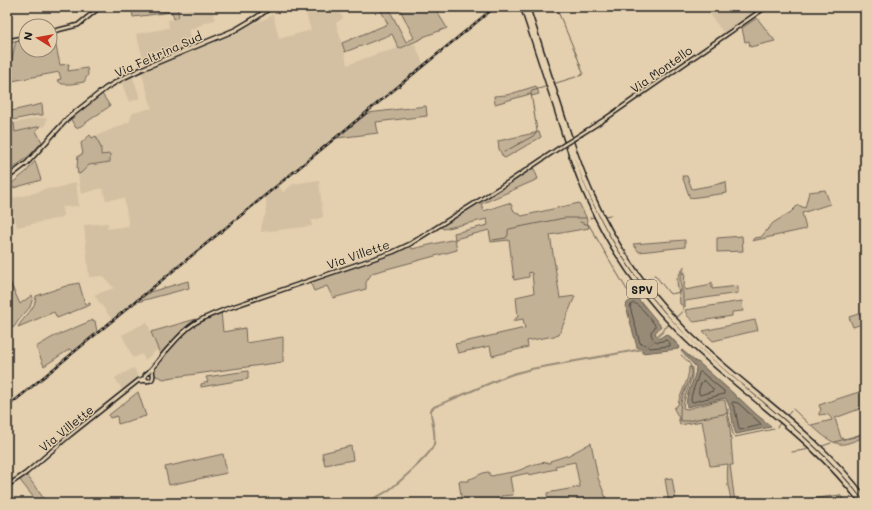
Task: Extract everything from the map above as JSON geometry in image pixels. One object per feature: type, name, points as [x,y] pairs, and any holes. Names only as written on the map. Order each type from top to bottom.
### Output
[{"type":"highway","name":"SPV","points":[[522,7],[545,73],[572,159],[586,195],[613,246],[637,282],[663,314],[687,339],[714,364],[779,417],[815,449],[840,475],[862,503]]},
{"type":"highway","name":"SPV","points":[[528,7],[568,133],[584,178],[604,220],[631,265],[655,298],[687,333],[723,366],[820,448],[845,474],[865,499]]},
{"type":"main road","name":"Via Feltrina Sud","points":[[7,178],[27,163],[68,118],[106,88],[144,68],[235,30],[271,7]]},
{"type":"street","points":[[58,30],[78,25],[100,7]]},
{"type":"street","name":"Via Montello","points":[[565,144],[605,119],[766,7]]},
{"type":"street","points":[[7,42],[18,39]]},
{"type":"street","name":"Via Villette","points":[[146,379],[145,374],[148,373],[167,350],[194,323],[233,306],[393,252],[410,244],[565,144]]},
{"type":"street","name":"Via Villette","points":[[7,486],[26,473],[139,380],[146,379],[150,381],[153,377],[153,367]]},
{"type":"street","points":[[148,373],[152,374]]},
{"type":"shaded area","points":[[177,7],[179,16],[174,19],[172,12],[133,17],[132,10],[134,10],[134,8]]},
{"type":"shaded area","points":[[196,7],[212,7],[215,20],[203,23],[189,30],[193,45],[145,64],[136,34],[169,28],[168,20],[180,16],[180,11]]},
{"type":"shaded area","points":[[316,7],[336,7],[343,18],[336,23],[347,65],[377,54],[415,44],[423,64],[492,7],[497,7],[279,186],[283,192],[293,184],[319,180],[323,217],[311,221],[312,226],[261,232],[266,212],[266,197],[114,322],[94,295],[114,288],[103,276],[89,277],[84,225],[108,223],[107,229],[129,226],[124,198],[106,200],[102,188],[81,194],[78,174],[101,155],[101,148],[96,136],[129,122],[133,113],[152,108],[141,71],[265,19],[273,14],[279,39],[311,30],[306,14]]},
{"type":"shaded area","points":[[379,7],[388,7],[406,42],[414,38],[399,7],[434,7],[447,28],[423,37],[399,49],[392,34],[345,52],[342,43],[388,24]]},
{"type":"shaded area","points":[[708,7],[766,7],[725,35],[712,17]]},
{"type":"shaded area","points":[[757,18],[775,41],[750,47],[749,41],[745,42],[742,28]]},
{"type":"shaded area","points":[[16,40],[18,40],[18,58],[58,58],[58,56],[60,65],[69,64],[68,71],[87,68],[88,74],[84,82],[62,84],[57,80],[61,79],[59,72],[7,82]]},
{"type":"shaded area","points":[[132,75],[140,98],[129,102],[121,81]]},
{"type":"shaded area","points":[[536,86],[539,94],[531,96],[530,94],[495,104],[494,96],[507,95]]},
{"type":"shaded area","points":[[102,94],[110,106],[76,128],[70,118]]},
{"type":"shaded area","points":[[42,104],[43,115],[7,121],[7,112]]},
{"type":"shaded area","points":[[426,106],[427,116],[376,122],[378,133],[337,138],[368,113]]},
{"type":"shaded area","points":[[37,118],[47,118],[45,127],[41,126],[15,132],[14,123]]},
{"type":"shaded area","points":[[14,123],[15,132],[41,126],[36,131],[42,142],[29,156],[7,173],[7,124]]},
{"type":"shaded area","points":[[539,132],[541,137],[505,158],[503,157],[499,149],[498,141]]},
{"type":"shaded area","points":[[90,135],[92,138],[96,136],[101,148],[101,155],[110,154],[110,162],[89,165],[78,174],[78,156],[83,154],[81,143]]},
{"type":"shaded area","points":[[35,161],[41,180],[10,189],[11,184],[26,172]]},
{"type":"shaded area","points":[[533,166],[538,179],[481,204],[484,211],[508,203],[511,204],[514,211],[522,216],[579,203],[586,217],[589,228],[550,235],[560,298],[575,296],[559,335],[527,341],[528,347],[492,356],[490,346],[458,353],[455,344],[525,328],[523,319],[512,321],[518,317],[516,297],[534,293],[532,273],[529,272],[529,277],[514,280],[509,240],[491,242],[489,230],[455,239],[454,233],[488,225],[487,219],[443,229],[441,226]]},
{"type":"shaded area","points":[[682,176],[687,176],[692,189],[726,182],[727,193],[690,198]]},
{"type":"shaded area","points":[[76,182],[79,206],[62,207],[63,216],[60,218],[17,227],[10,198],[38,192],[44,189],[57,188]]},
{"type":"shaded area","points":[[825,190],[830,204],[802,213],[806,229],[752,241],[754,238],[761,237],[773,223],[791,212],[798,205],[805,208],[809,192]]},
{"type":"shaded area","points":[[742,236],[743,251],[717,252],[717,238]]},
{"type":"shaded area","points":[[455,239],[457,250],[372,273],[366,282],[366,289],[333,298],[327,286],[314,291],[310,282],[394,253],[411,245],[412,249]]},
{"type":"shaded area","points":[[685,240],[685,247],[639,252],[633,244]]},
{"type":"shaded area","points":[[684,270],[682,274],[685,272],[685,290],[707,286],[712,282],[712,289],[738,286],[738,293],[685,301],[685,307],[680,304],[677,280],[681,271]]},
{"type":"shaded area","points":[[7,278],[20,304],[32,295],[33,298],[30,307],[14,327],[7,330]]},
{"type":"shaded area","points":[[188,281],[189,288],[137,302],[150,292]]},
{"type":"shaded area","points":[[79,283],[85,304],[90,303],[90,305],[57,318],[54,312],[18,327],[32,309],[36,296]]},
{"type":"shaded area","points":[[742,301],[743,311],[732,312],[732,316],[694,322],[688,317],[685,310]]},
{"type":"shaded area","points":[[221,312],[223,332],[245,328],[246,343],[283,337],[283,362],[164,379],[154,375],[154,370],[157,364],[180,337],[201,321]]},
{"type":"shaded area","points":[[865,312],[865,323],[853,327],[849,317]]},
{"type":"shaded area","points":[[196,319],[182,330],[160,354],[151,332]]},
{"type":"shaded area","points":[[93,320],[95,321],[97,332],[73,352],[70,349],[44,366],[36,347],[53,337]]},
{"type":"shaded area","points":[[755,320],[758,330],[713,341],[703,331]]},
{"type":"shaded area","points":[[110,321],[111,323],[7,409],[7,406]]},
{"type":"shaded area","points":[[147,322],[158,349],[145,360],[142,354],[133,358],[122,335]]},
{"type":"shaded area","points":[[689,367],[692,367],[692,377],[683,408],[687,409],[721,400],[725,401],[730,429],[733,465],[730,465],[735,503],[731,503],[728,488],[728,464],[710,466],[702,421],[680,425],[678,416],[674,409],[678,405],[688,377]]},
{"type":"shaded area","points":[[134,368],[139,378],[123,391],[115,378]]},
{"type":"shaded area","points":[[248,371],[248,379],[201,387],[201,384],[208,382],[206,377]]},
{"type":"shaded area","points":[[865,390],[865,407],[835,418],[841,438],[850,438],[865,433],[865,437],[844,444],[835,443],[826,438],[811,425],[832,420],[828,415],[819,415],[821,410],[819,405]]},
{"type":"shaded area","points":[[138,392],[146,416],[118,424],[117,416],[110,418],[109,415]]},
{"type":"shaded area","points":[[591,443],[598,478],[606,498],[588,503],[548,503],[547,493],[580,487],[575,462],[555,466],[556,469],[529,475],[528,473],[510,477],[513,495],[501,496],[501,499],[462,503],[459,481],[469,481],[469,479],[486,472],[489,472],[489,475],[492,476],[514,472],[536,464],[545,462],[550,463],[550,461],[569,455]]},
{"type":"shaded area","points":[[351,446],[353,460],[325,465],[322,453]]},
{"type":"shaded area","points":[[223,454],[227,473],[169,485],[165,467]]},
{"type":"shaded area","points":[[26,474],[47,503],[38,503],[19,479]]},
{"type":"shaded area","points":[[672,478],[676,503],[669,503],[665,479]]},
{"type":"shaded area","points":[[840,495],[845,502],[797,503],[797,501]]},
{"type":"shaded area","points":[[778,499],[788,503],[757,503]]},
{"type":"water","points":[[635,297],[638,298],[661,326],[655,333],[658,338],[666,334],[680,347],[678,349],[642,353],[642,351],[653,342],[652,340],[643,348],[637,347],[626,306],[627,303]]},
{"type":"water","points":[[682,350],[698,362],[771,427],[736,434],[731,411],[725,398],[687,407],[687,397],[696,367],[681,351]]},
{"type":"waterway","points":[[553,84],[582,75],[583,73],[556,7]]},
{"type":"waterway","points":[[504,152],[535,135],[537,131],[531,93],[532,91],[548,86]]},
{"type":"waterway","points":[[604,216],[611,215]]},
{"type":"waterway","points":[[590,218],[595,217]]},
{"type":"waterway","points":[[493,240],[506,238],[509,229],[564,218],[586,218]]},
{"type":"waterway","points":[[580,222],[589,225],[627,290]]},
{"type":"waterway","points":[[683,309],[683,295],[680,279],[684,267]]},
{"type":"waterway","points":[[654,275],[671,294],[680,292],[682,288]]},
{"type":"waterway","points":[[646,281],[651,277]]},
{"type":"waterway","points":[[634,290],[638,287]]},
{"type":"waterway","points":[[630,293],[633,298]]},
{"type":"waterway","points":[[674,320],[682,312]]},
{"type":"waterway","points":[[665,328],[671,323]]},
{"type":"waterway","points":[[364,503],[389,490],[414,468],[432,449],[435,436],[431,410],[434,407],[502,378],[531,369],[643,349],[664,330]]},
{"type":"waterway","points":[[658,336],[663,332]]},
{"type":"waterway","points":[[668,334],[680,347]]},
{"type":"waterway","points":[[681,355],[689,363],[691,371],[690,378],[681,401],[680,420],[687,421],[728,413],[735,437],[774,429]]},
{"type":"waterway","points":[[793,409],[810,425]]},
{"type":"waterway","points":[[786,417],[791,411]]},
{"type":"waterway","points":[[777,427],[781,422]]},
{"type":"waterway","points":[[835,442],[865,433]]},
{"type":"waterway","points":[[820,447],[831,443]]},
{"type":"waterway","points":[[792,452],[811,449]]},
{"type":"railway","points":[[7,407],[495,7]]}]
